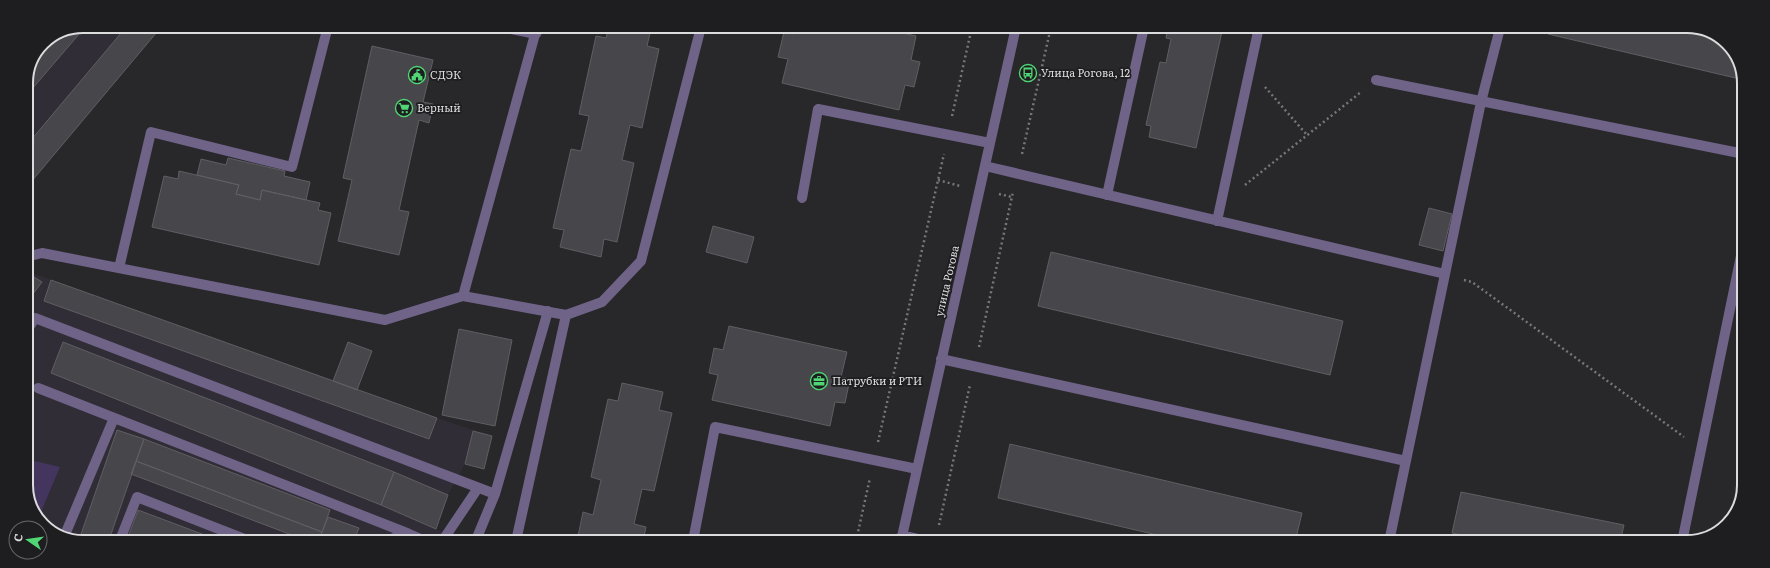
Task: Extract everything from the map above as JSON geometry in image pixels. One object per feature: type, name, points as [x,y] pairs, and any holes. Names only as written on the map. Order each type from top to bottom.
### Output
[{"type":"street","points":[[119,268],[151,132],[292,167],[326,33]]},
{"type":"street","points":[[463,296],[536,33]]},
{"type":"street","points":[[33,255],[42,253],[385,320],[463,296],[566,315],[602,302],[641,261],[699,33]]},
{"type":"street","name":"улица Рогова","points":[[902,535],[1015,33]]},
{"type":"street","points":[[1107,195],[1143,33]]},
{"type":"street","points":[[1217,221],[1258,33]]},
{"type":"street","points":[[1390,535],[1481,102],[1499,33]]},
{"type":"street","points":[[1376,80],[1737,153]]},
{"type":"street","points":[[802,198],[818,109],[990,143]]},
{"type":"street","points":[[985,166],[1445,274]]},
{"type":"street","points":[[1683,535],[1737,275]]},
{"type":"street","points":[[478,535],[495,494],[548,311]]},
{"type":"street","points":[[517,535],[566,315]]},
{"type":"street","points":[[33,321],[35,318],[495,494]]},
{"type":"street","points":[[941,359],[1406,460]]},
{"type":"street","points":[[38,388],[412,535]]},
{"type":"street","points":[[66,532],[114,418]]},
{"type":"street","points":[[694,535],[715,427],[917,469]]},
{"type":"street","points":[[446,535],[478,488]]},
{"type":"street","points":[[122,535],[137,496],[234,535]]},
{"type":"street","points":[[402,535],[407,533]]},
{"type":"path","points":[[857,535],[971,33]]},
{"type":"path","points":[[938,526],[1050,33]]},
{"type":"path","points":[[1250,69],[1307,135]]},
{"type":"path","points":[[1221,204],[1376,80]]},
{"type":"path","points":[[1445,274],[1472,282],[1701,449]]},
{"type":"shaded area","points":[[156,33],[33,180],[33,83],[34,73],[41,55],[55,41],[73,34]]},
{"type":"shaded area","points":[[33,274],[437,418],[492,436],[484,469],[465,464],[448,495],[436,529],[448,535],[77,535],[55,527],[40,510],[33,488]]},
{"type":"shaded area","points":[[33,461],[60,467],[41,512],[34,495]]},
{"type":"building","points":[[80,33],[33,88],[34,73],[41,55],[55,41],[73,34]]},
{"type":"building","points":[[121,33],[156,33],[33,180],[33,138]]},
{"type":"building","points":[[607,33],[650,33],[647,46],[659,49],[642,128],[630,125],[622,160],[634,163],[617,242],[604,239],[601,257],[560,247],[564,230],[553,228],[571,149],[581,151],[589,116],[579,114],[596,36],[606,38]]},
{"type":"building","points":[[784,33],[903,33],[916,36],[911,60],[920,62],[914,87],[905,85],[899,110],[782,83],[788,59],[778,57]]},
{"type":"building","points":[[1167,33],[1222,33],[1196,148],[1149,137],[1151,126],[1146,125],[1160,62],[1166,63],[1171,39],[1166,38]]},
{"type":"building","points":[[1693,33],[1715,41],[1727,53],[1733,64],[1737,78],[1548,34]]},
{"type":"building","points":[[372,46],[433,60],[423,102],[433,104],[429,123],[419,120],[399,210],[409,212],[399,255],[338,241],[352,180],[343,178]]},
{"type":"building","points":[[228,158],[285,171],[284,176],[310,182],[306,200],[262,190],[260,200],[236,194],[239,185],[197,175],[201,159],[226,165]]},
{"type":"building","points":[[179,171],[239,185],[236,194],[260,200],[262,190],[320,203],[318,210],[331,213],[319,265],[152,227],[164,176],[178,179]]},
{"type":"building","points":[[1429,208],[1452,214],[1443,251],[1419,245]]},
{"type":"building","points":[[713,226],[754,237],[747,263],[706,252]]},
{"type":"building","points":[[1051,252],[1343,321],[1330,375],[1038,306]]},
{"type":"building","points":[[33,276],[42,282],[33,294]]},
{"type":"building","points":[[51,280],[437,418],[429,439],[44,301]]},
{"type":"building","points":[[729,326],[847,352],[841,377],[850,379],[845,403],[835,402],[830,426],[712,400],[718,375],[709,373],[714,348],[723,350]]},
{"type":"building","points":[[459,329],[512,340],[495,426],[442,415]]},
{"type":"building","points":[[63,342],[394,472],[381,505],[51,373]]},
{"type":"building","points":[[348,342],[372,351],[357,390],[333,381]]},
{"type":"building","points":[[622,383],[663,392],[659,410],[672,413],[654,491],[642,489],[634,524],[646,527],[644,535],[578,535],[583,512],[593,515],[601,480],[591,477],[608,399],[618,401]]},
{"type":"building","points":[[117,430],[144,439],[111,535],[81,535]]},
{"type":"building","points":[[473,431],[492,436],[484,469],[465,464]]},
{"type":"building","points":[[144,439],[330,510],[322,532],[136,461]]},
{"type":"building","points":[[1010,444],[1302,513],[1297,535],[1157,535],[998,498]]},
{"type":"building","points":[[136,461],[322,532],[321,535],[292,535],[131,474]]},
{"type":"building","points":[[394,472],[448,495],[436,529],[381,505]]},
{"type":"building","points":[[1461,492],[1624,525],[1622,535],[1462,535],[1452,533]]},
{"type":"building","points":[[138,510],[205,535],[129,535]]},
{"type":"building","points":[[328,517],[359,528],[356,535],[321,535]]},
{"type":"place","name":"Улица Рогова, 12","points":[[1028,73]]},
{"type":"place","name":"СДЭК","points":[[417,75]]},
{"type":"place","name":"Верный","points":[[404,108]]},
{"type":"place","name":"Патрубки и РТИ","points":[[819,381]]}]
